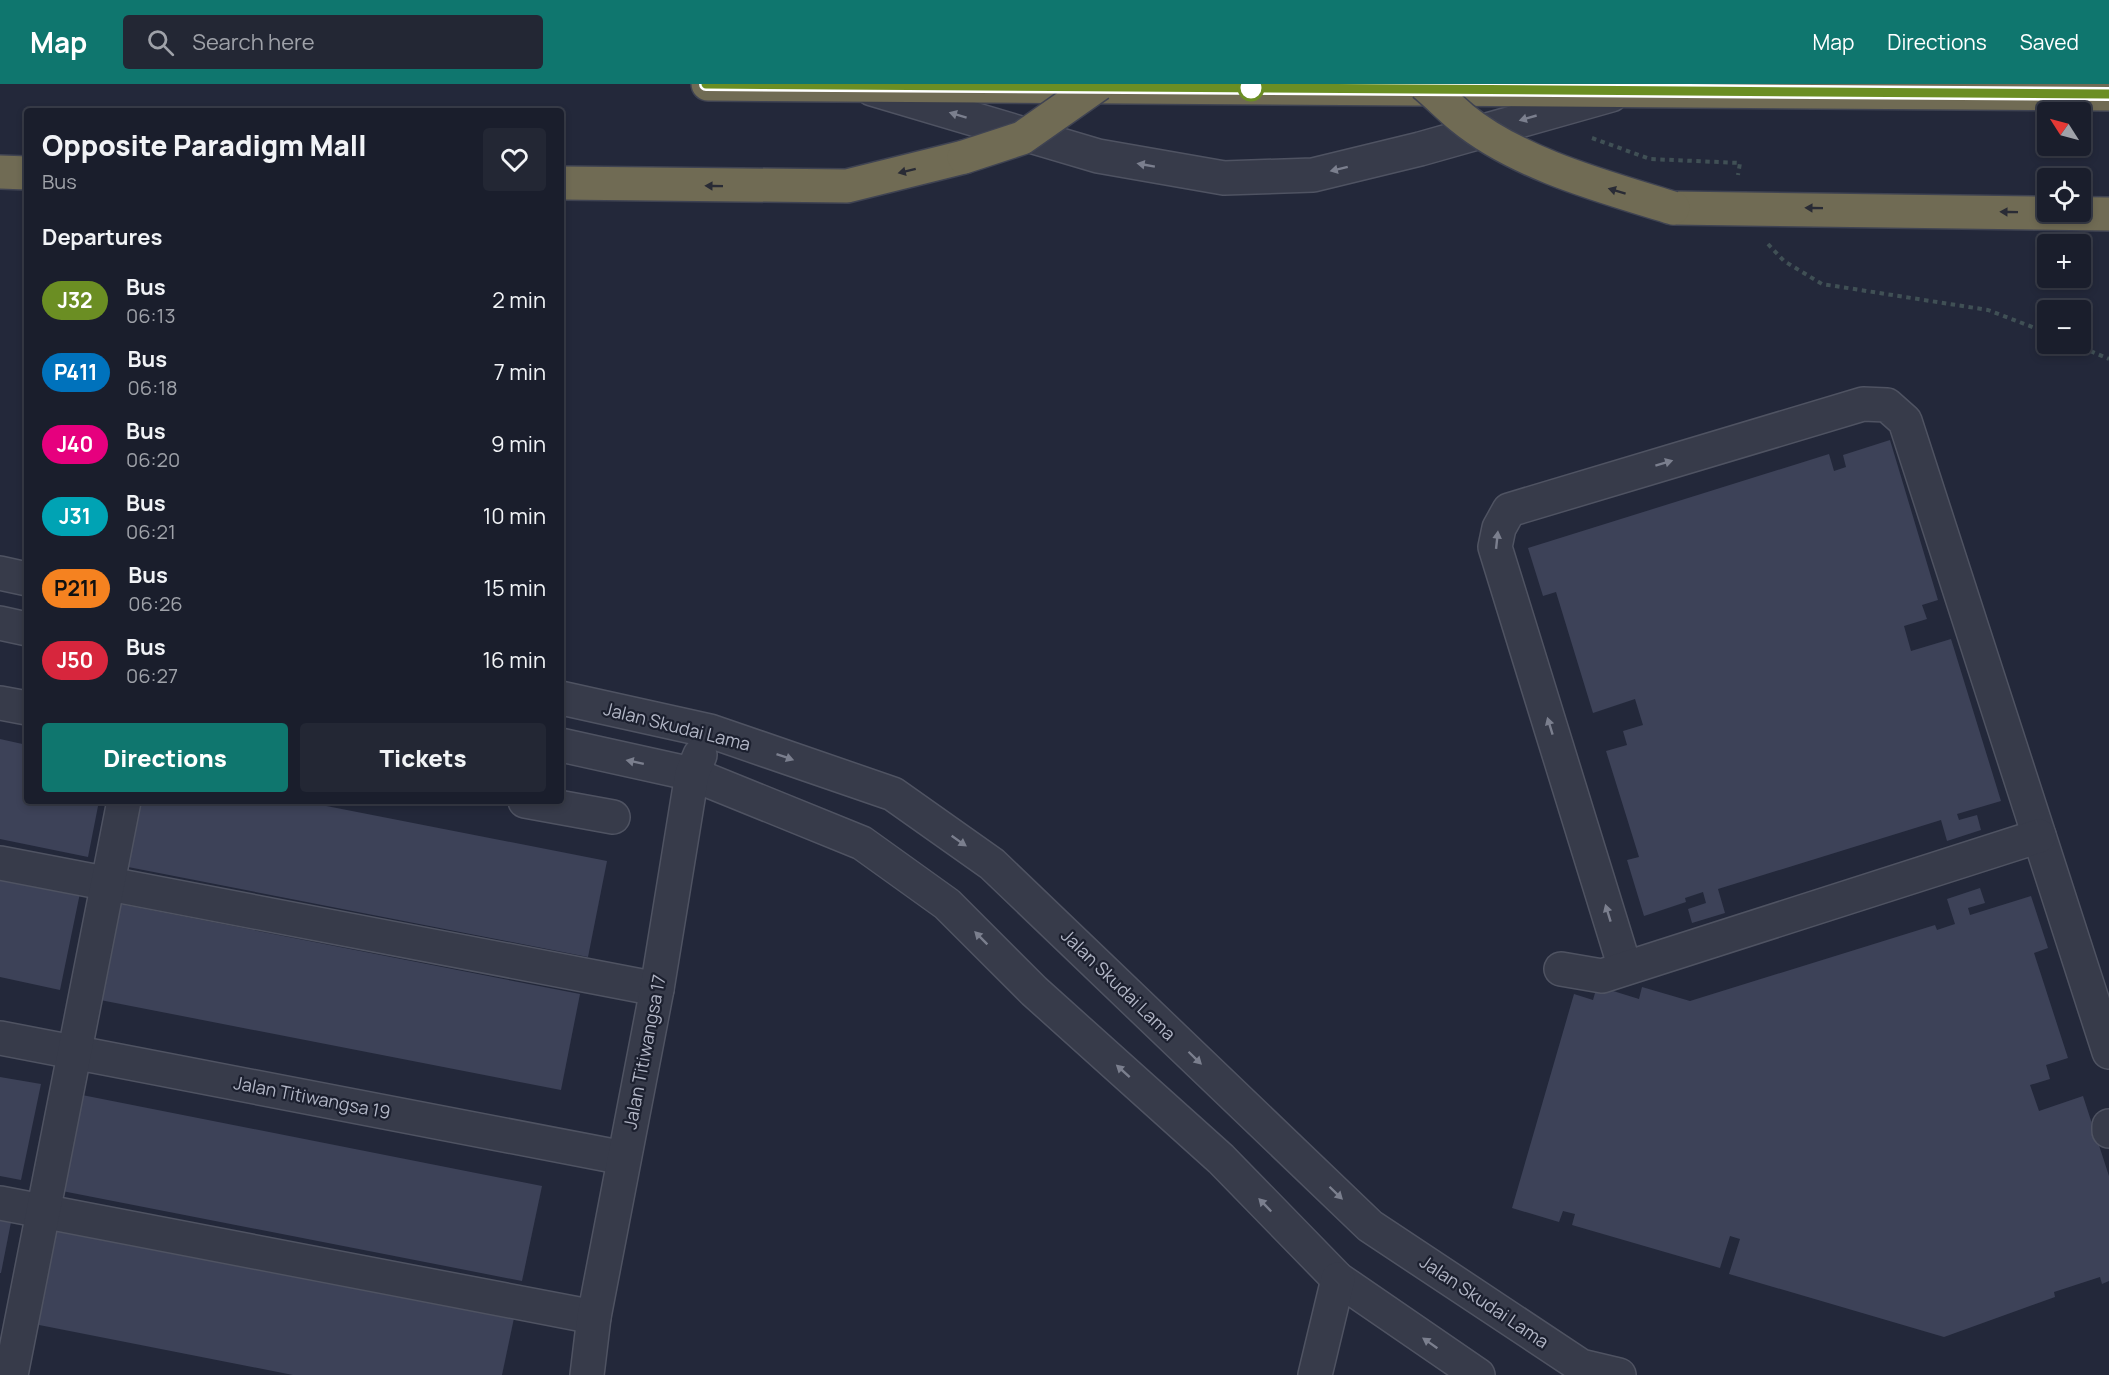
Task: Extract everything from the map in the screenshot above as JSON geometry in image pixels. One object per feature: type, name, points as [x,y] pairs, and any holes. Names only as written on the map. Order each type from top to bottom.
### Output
[{"type":"highway","points":[[708,84],[2109,94]]},
{"type":"highway","points":[[564,183],[847,186],[964,157],[1022,138],[1099,84]]},
{"type":"highway","points":[[1424,84],[1463,119],[1517,152],[1589,182],[1673,208],[1738,207],[2109,214]]},
{"type":"highway","points":[[0,172],[24,173]]},
{"type":"street","points":[[859,85],[1098,156],[1224,178],[1313,175],[1420,149],[1624,91]]},
{"type":"street","points":[[1625,969],[1495,547],[1499,528],[1509,510],[1863,404],[1887,405],[1905,421],[2109,1052]]},
{"type":"street","points":[[0,573],[24,578]]},
{"type":"street","points":[[0,623],[24,627]]},
{"type":"street","name":"Jalan Skudai Lama","points":[[564,699],[710,731],[893,794],[992,864],[1370,1226],[1581,1366],[1619,1375]]},
{"type":"street","points":[[0,703],[24,707]]},
{"type":"street","name":"Jalan Titiwangsa 17","points":[[586,1375],[594,1317],[657,989],[692,774],[710,731]]},
{"type":"street","points":[[564,746],[692,774],[862,843],[947,904],[1034,991],[1221,1160],[1338,1279],[1478,1375]]},
{"type":"street","points":[[11,1375],[123,804]]},
{"type":"street","points":[[541,804],[613,818]]},
{"type":"street","points":[[1560,969],[1602,976],[2039,836]]},
{"type":"street","points":[[0,863],[657,989]]},
{"type":"street","name":"Jalan Titiwangsa 19","points":[[0,1038],[624,1158]]},
{"type":"street","points":[[0,1203],[594,1317]]},
{"type":"street","points":[[1315,1375],[1338,1279]]},
{"type":"path","points":[[1650,159],[1740,163],[1738,181],[1732,181],[1738,207],[1784,261],[1822,284],[1988,310],[2037,329]]},
{"type":"path","points":[[2091,351],[2109,359]]},
{"type":"building","points":[[1890,440],[1938,600],[1922,605],[1927,619],[1904,626],[1911,651],[1951,639],[2001,801],[1957,814],[1959,820],[1977,815],[1981,830],[1947,841],[1941,820],[1718,889],[1725,913],[1692,923],[1688,909],[1706,903],[1703,892],[1685,898],[1686,902],[1644,916],[1627,860],[1639,857],[1606,751],[1627,745],[1623,731],[1643,725],[1635,699],[1593,713],[1556,592],[1543,596],[1528,548],[1829,454],[1834,471],[1846,467],[1843,455]]},
{"type":"building","points":[[0,739],[24,744],[24,804],[98,804],[88,857],[0,839]]},
{"type":"building","points":[[135,804],[316,804],[607,861],[588,957],[123,866]]},
{"type":"building","points":[[0,878],[80,893],[60,990],[0,977]]},
{"type":"building","points":[[1980,888],[1985,903],[1968,908],[1970,915],[2031,896],[2048,948],[2034,953],[2068,1058],[2046,1065],[2050,1079],[2030,1085],[2039,1111],[2083,1096],[2109,1176],[2109,1281],[2102,1284],[2100,1277],[2054,1292],[2055,1297],[1944,1337],[1729,1274],[1740,1239],[1730,1236],[1720,1268],[1572,1225],[1575,1214],[1563,1211],[1559,1222],[1512,1208],[1574,994],[1593,1000],[1597,986],[1639,999],[1642,987],[1690,1001],[1935,925],[1937,930],[1955,924],[1947,899]]},
{"type":"building","points":[[115,903],[580,994],[561,1090],[95,999]]},
{"type":"building","points":[[0,1077],[41,1084],[21,1180],[0,1176]]},
{"type":"building","points":[[77,1094],[542,1186],[522,1281],[57,1190]]},
{"type":"building","points":[[0,1215],[12,1217],[1,1273],[0,1273]]},
{"type":"building","points":[[48,1227],[514,1318],[502,1375],[293,1375],[29,1323]]},
{"type":"bus line","name":"J32","points":[[706,84],[2109,94]]}]
